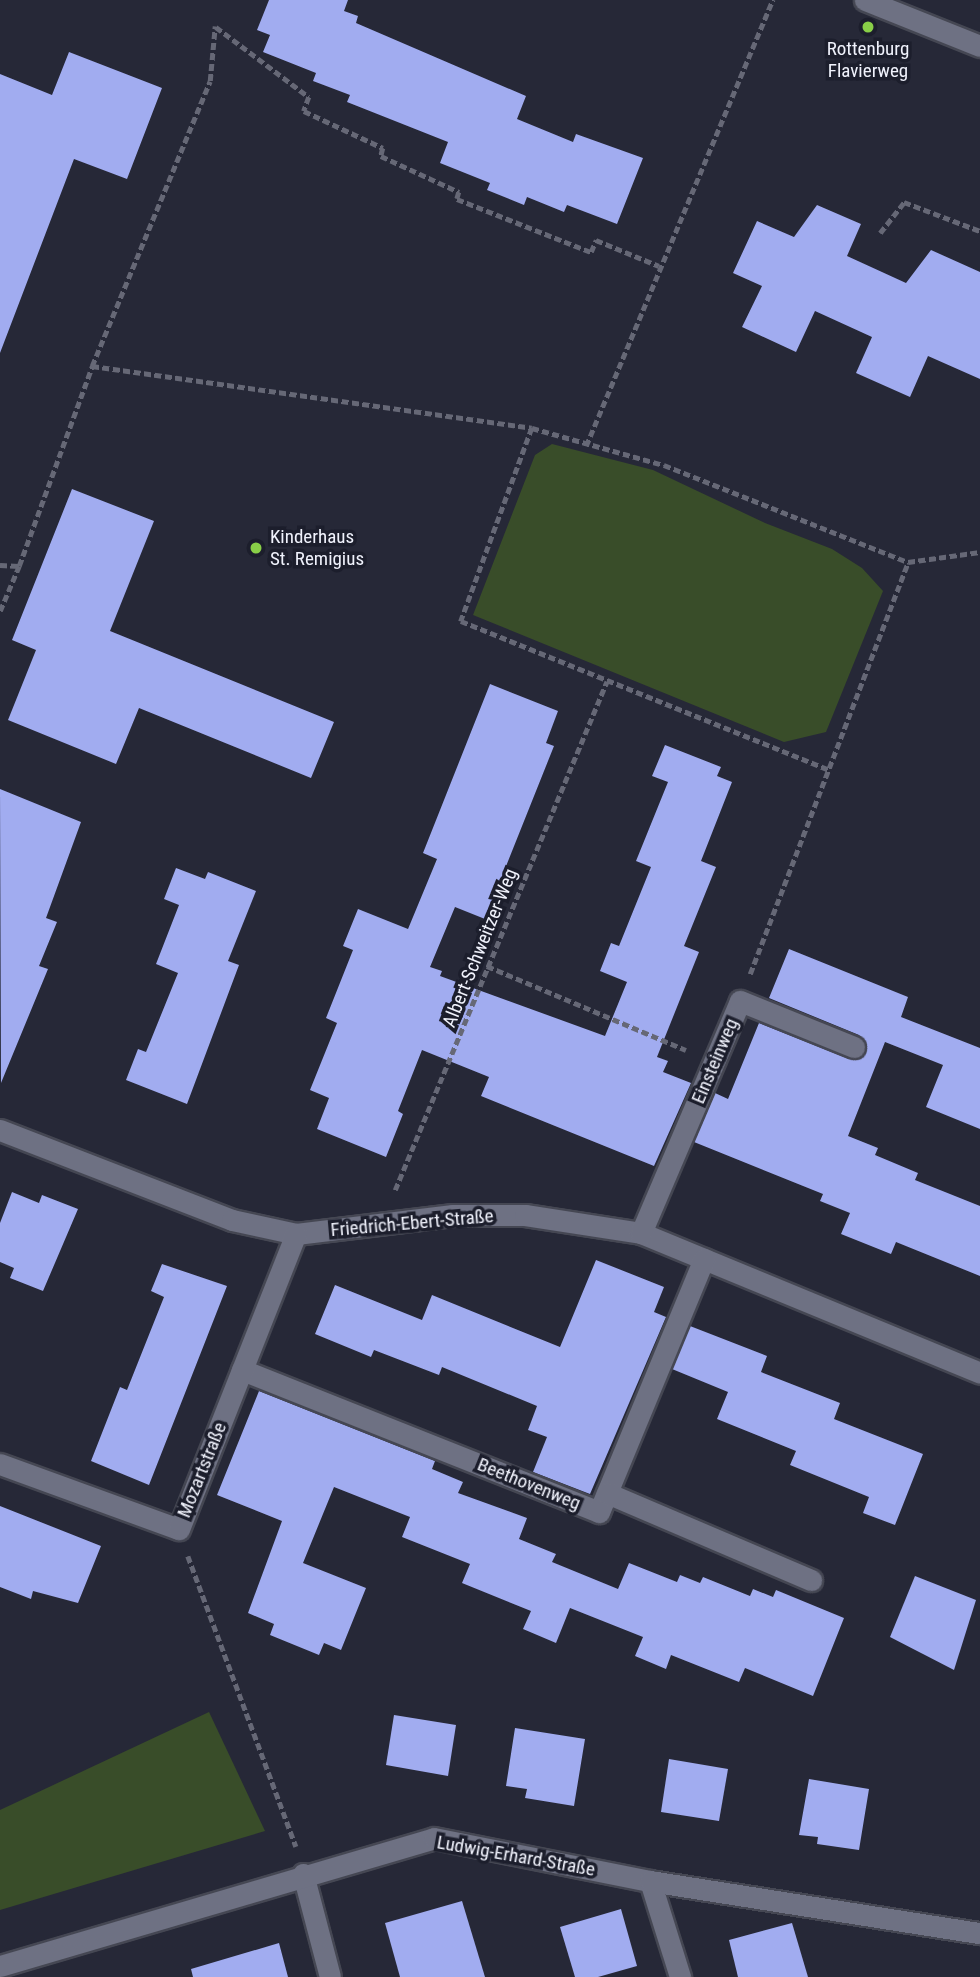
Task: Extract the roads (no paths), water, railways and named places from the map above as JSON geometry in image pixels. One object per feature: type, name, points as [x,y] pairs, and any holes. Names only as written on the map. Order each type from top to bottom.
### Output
[{"type":"street","points":[[865,0],[916,9],[980,46]]},
{"type":"street","name":"Einsteinweg","points":[[641,1233],[740,1001],[853,1047]]},
{"type":"street","name":"Friedrich-Ebert-Straße","points":[[0,1130],[232,1220],[296,1234],[453,1215],[525,1215],[641,1233],[980,1373]]},
{"type":"street","name":"Mozartstraße","points":[[0,1465],[179,1529],[296,1234]]},
{"type":"street","name":"Beethovenweg","points":[[242,1370],[599,1512],[704,1259]]},
{"type":"street","points":[[607,1493],[811,1580]]},
{"type":"street","name":"Ludwig-Erhard-Straße","points":[[0,1966],[303,1874],[434,1838],[650,1881],[980,1933]]},
{"type":"street","points":[[303,1874],[330,1977]]},
{"type":"street","points":[[650,1881],[680,1977]]},
{"type":"place","name":"Rottenburg Flavierweg","points":[[868,27]]},
{"type":"place","name":"Kinderhaus St. Remigius","points":[[256,548]]}]
